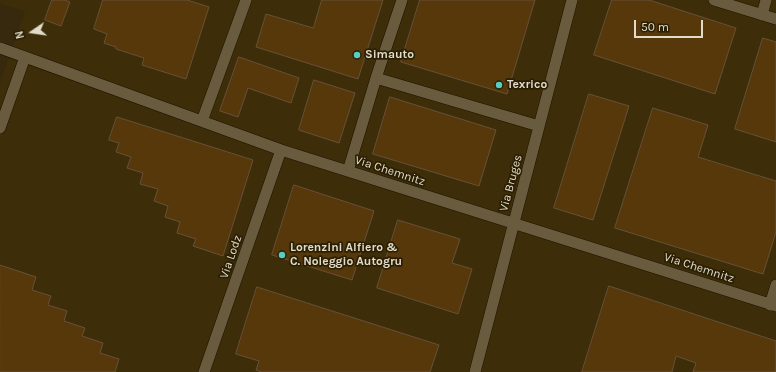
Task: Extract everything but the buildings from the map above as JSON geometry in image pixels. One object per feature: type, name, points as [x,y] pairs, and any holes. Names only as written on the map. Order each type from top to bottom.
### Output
[{"type":"street","points":[[202,121],[246,0]]},
{"type":"street","points":[[348,171],[376,78],[402,0]]},
{"type":"street","name":"Via Bruges","points":[[475,372],[572,0]]},
{"type":"street","points":[[714,0],[776,19]]},
{"type":"street","points":[[762,14],[766,0]]},
{"type":"street","name":"Via Chemnitz","points":[[0,48],[281,150],[773,306]]},
{"type":"street","points":[[0,128],[25,56]]},
{"type":"street","points":[[376,78],[539,126]]},
{"type":"street","name":"Via Lodz","points":[[204,372],[281,150]]},
{"type":"street","points":[[773,306],[776,285]]},
{"type":"shaded area","points":[[0,0],[776,0],[776,372],[0,372],[0,83],[25,11],[0,4]]},
{"type":"place","name":"Simauto","points":[[357,55]]},
{"type":"place","name":"Texrico","points":[[499,85]]},
{"type":"place","name":"Lorenzini Alfiero & C. Noleggio Autogru","points":[[282,255]]}]
